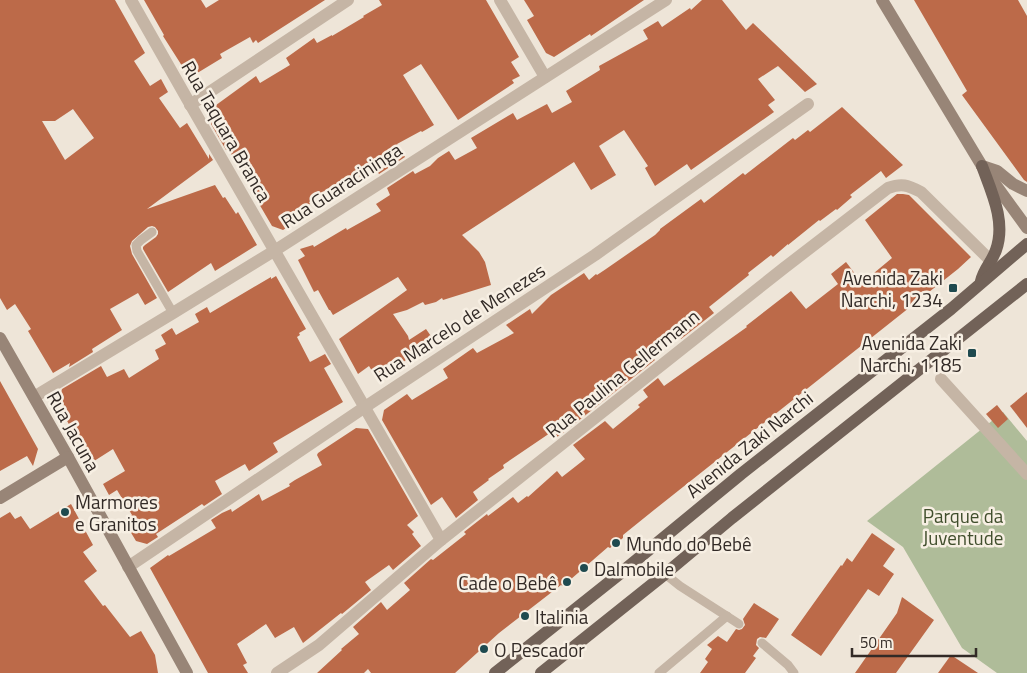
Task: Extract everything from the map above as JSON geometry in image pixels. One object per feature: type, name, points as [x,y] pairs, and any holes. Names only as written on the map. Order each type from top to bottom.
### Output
[{"type":"main road","points":[[980,284],[983,272],[997,249],[1000,222],[994,198],[982,166]]},
{"type":"main road","name":"Avenida Zaki Narchi","points":[[495,673],[741,474],[922,332],[1027,244]]},
{"type":"main road","points":[[541,673],[732,518],[1027,284]]},
{"type":"street","name":"Rua Taquara Branca","points":[[130,0],[441,540]]},
{"type":"street","points":[[190,105],[348,0]]},
{"type":"street","points":[[500,0],[545,77]]},
{"type":"street","name":"Rua Guaracininga","points":[[34,397],[274,251],[666,0]]},
{"type":"street","points":[[882,0],[982,166],[1027,228]]},
{"type":"street","name":"Rua Marcelo de Menezes","points":[[128,567],[595,255],[808,104]]},
{"type":"street","points":[[982,166],[996,171],[1027,192]]},
{"type":"street","name":"Rua Paulina Gellermann","points":[[277,673],[319,645],[441,540],[776,274],[888,188],[899,184],[909,186],[921,192],[991,261]]},
{"type":"street","name":"Rua Jacuna","points":[[0,338],[68,457],[182,671]]},
{"type":"street","points":[[941,379],[1027,474]]},
{"type":"street","points":[[0,498],[68,457]]},
{"type":"lane","points":[[152,232],[136,245],[137,251],[173,313]]},
{"type":"lane","points":[[665,574],[680,586],[739,624]]},
{"type":"lane","points":[[659,673],[727,616]]},
{"type":"lane","points":[[762,643],[788,665],[794,673]]},
{"type":"green space","name":"Parque da Juventude","points":[[1003,412],[1027,441],[1027,673],[997,673],[962,648],[903,547],[867,521]]},
{"type":"building","points":[[0,0],[115,0],[145,53],[134,61],[150,86],[161,79],[168,92],[159,98],[180,128],[187,123],[209,159],[209,154],[213,160],[147,209],[215,185],[236,214],[238,212],[257,245],[215,271],[211,263],[168,292],[143,249],[158,234],[155,227],[148,227],[132,241],[130,246],[132,254],[157,298],[145,305],[138,293],[110,309],[122,330],[92,349],[93,352],[69,367],[70,363],[53,373],[28,331],[31,329],[15,304],[7,310],[0,298]],"holes":[[[73,109],[94,138],[65,160],[42,121],[55,121]]]},
{"type":"building","points":[[144,0],[201,0],[206,8],[219,0],[325,0],[258,43],[256,40],[253,43],[250,37],[220,54],[222,58],[194,75],[189,66],[184,69],[163,36]]},
{"type":"building","points":[[379,0],[486,0],[519,57],[511,62],[520,76],[512,80],[514,83],[458,120],[421,64],[403,75],[434,125],[397,144],[405,157],[379,174],[377,171],[362,181],[358,173],[321,193],[322,195],[301,209],[304,214],[297,218],[299,220],[283,230],[272,226],[248,185],[250,184],[228,149],[226,150],[211,124],[212,108],[256,76],[260,83],[290,65],[286,58],[314,38],[317,43],[364,17],[382,5]]},
{"type":"building","points":[[524,0],[644,0],[591,36],[590,34],[554,57],[546,53],[527,20],[534,16]]},
{"type":"building","points":[[702,0],[722,0],[746,30],[753,23],[817,84],[805,92],[778,66],[758,79],[775,100],[768,105],[774,112],[691,170],[687,164],[655,186],[645,168],[648,166],[624,130],[599,146],[616,175],[591,190],[574,162],[462,235],[479,252],[485,262],[491,285],[443,300],[442,298],[425,305],[423,302],[393,314],[409,340],[426,329],[433,339],[405,357],[406,360],[383,376],[380,373],[375,376],[369,366],[358,374],[339,339],[407,290],[398,277],[333,315],[318,290],[314,292],[298,260],[305,256],[300,249],[313,245],[314,247],[346,228],[347,230],[381,211],[376,204],[390,195],[387,188],[413,171],[415,174],[430,166],[449,151],[455,160],[477,148],[471,138],[513,113],[517,120],[547,104],[552,113],[572,102],[566,91],[600,70],[599,66],[648,39],[643,30],[658,21],[662,27],[690,8],[691,10]]},
{"type":"building","points":[[914,0],[1018,0],[1027,16],[1027,182],[962,95],[967,91]]},
{"type":"building","points":[[842,107],[903,165],[886,178],[881,171],[850,195],[852,197],[837,210],[819,220],[773,257],[771,255],[748,273],[749,275],[709,307],[714,313],[681,339],[677,332],[647,353],[655,360],[563,433],[557,437],[553,431],[503,465],[504,468],[473,492],[478,500],[456,518],[442,497],[431,505],[382,420],[384,410],[407,394],[412,400],[448,378],[443,369],[473,348],[477,353],[514,333],[506,325],[530,309],[532,314],[551,295],[584,273],[589,280],[597,275],[655,235],[660,229],[701,199],[704,203],[743,173],[745,175],[793,138],[795,140],[808,130],[810,132]]},
{"type":"building","points":[[897,194],[909,195],[971,257],[623,535],[623,538],[610,548],[608,547],[563,586],[561,585],[499,633],[455,673],[371,673],[368,669],[364,673],[317,673],[359,634],[353,627],[381,602],[387,610],[410,590],[404,583],[431,559],[433,560],[466,534],[464,532],[513,497],[518,503],[528,497],[557,471],[562,477],[585,459],[573,445],[605,421],[613,429],[640,407],[638,405],[648,397],[643,390],[658,378],[664,386],[747,327],[791,291],[806,309],[838,284],[831,274],[846,262],[862,283],[892,258],[865,220]]},
{"type":"building","points":[[276,276],[306,329],[299,333],[300,335],[297,337],[310,362],[325,354],[331,364],[324,368],[343,402],[273,443],[278,452],[249,471],[245,464],[215,481],[222,494],[204,506],[202,504],[156,534],[158,537],[147,544],[136,541],[124,521],[132,515],[117,490],[109,495],[103,484],[125,471],[113,449],[91,463],[58,405],[62,389],[101,366],[107,377],[124,369],[129,378],[159,359],[155,350],[166,344],[161,335],[172,328],[176,335],[199,322],[195,314],[207,307],[210,313],[271,277],[271,279]]},
{"type":"building","points":[[0,381],[38,449],[33,466],[27,456],[0,471]]},
{"type":"building","points":[[1027,392],[1027,428],[1010,406]]},
{"type":"building","points":[[997,405],[1008,419],[998,428],[986,414]]},
{"type":"building","points":[[356,428],[368,429],[418,516],[407,525],[414,532],[412,534],[421,546],[393,570],[389,565],[365,582],[371,590],[303,643],[294,627],[275,638],[266,624],[237,644],[247,663],[243,665],[248,673],[208,673],[150,568],[168,555],[216,528],[211,520],[222,513],[231,509],[232,512],[259,494],[262,501],[290,486],[289,484],[295,480],[322,465],[317,455],[318,453]]},
{"type":"building","points":[[71,504],[93,545],[83,552],[97,571],[84,581],[130,637],[141,631],[155,655],[158,673],[0,673],[0,518],[10,512],[15,519],[21,516],[30,529]]},
{"type":"building","points":[[872,533],[895,549],[883,566],[894,574],[879,596],[868,589],[821,656],[791,635],[841,565],[847,558],[852,562]]},
{"type":"building","points":[[902,597],[934,620],[896,673],[855,673],[897,613]]},
{"type":"building","points":[[754,603],[779,619],[766,638],[760,637],[757,639],[756,645],[759,648],[753,656],[756,658],[745,673],[700,673],[708,662],[705,659],[712,649],[707,645],[718,636],[727,642],[736,629],[742,629],[745,625],[743,619]]},
{"type":"building","points":[[951,655],[978,673],[938,673]]},
{"type":"place","name":"Avenida Zaki Narchi, 1234","points":[[953,288]]},
{"type":"place","name":"Avenida Zaki Narchi, 1185","points":[[972,353]]},
{"type":"place","name":"Marmores e Granitos","points":[[65,512]]},
{"type":"place","name":"Mundo do Bebê","points":[[616,543]]},
{"type":"place","name":"Dalmobile","points":[[584,568]]},
{"type":"place","name":"Cade o Bebê","points":[[567,582]]},
{"type":"place","name":"Italinia","points":[[525,616]]},
{"type":"place","name":"O Pescador","points":[[484,649]]}]
